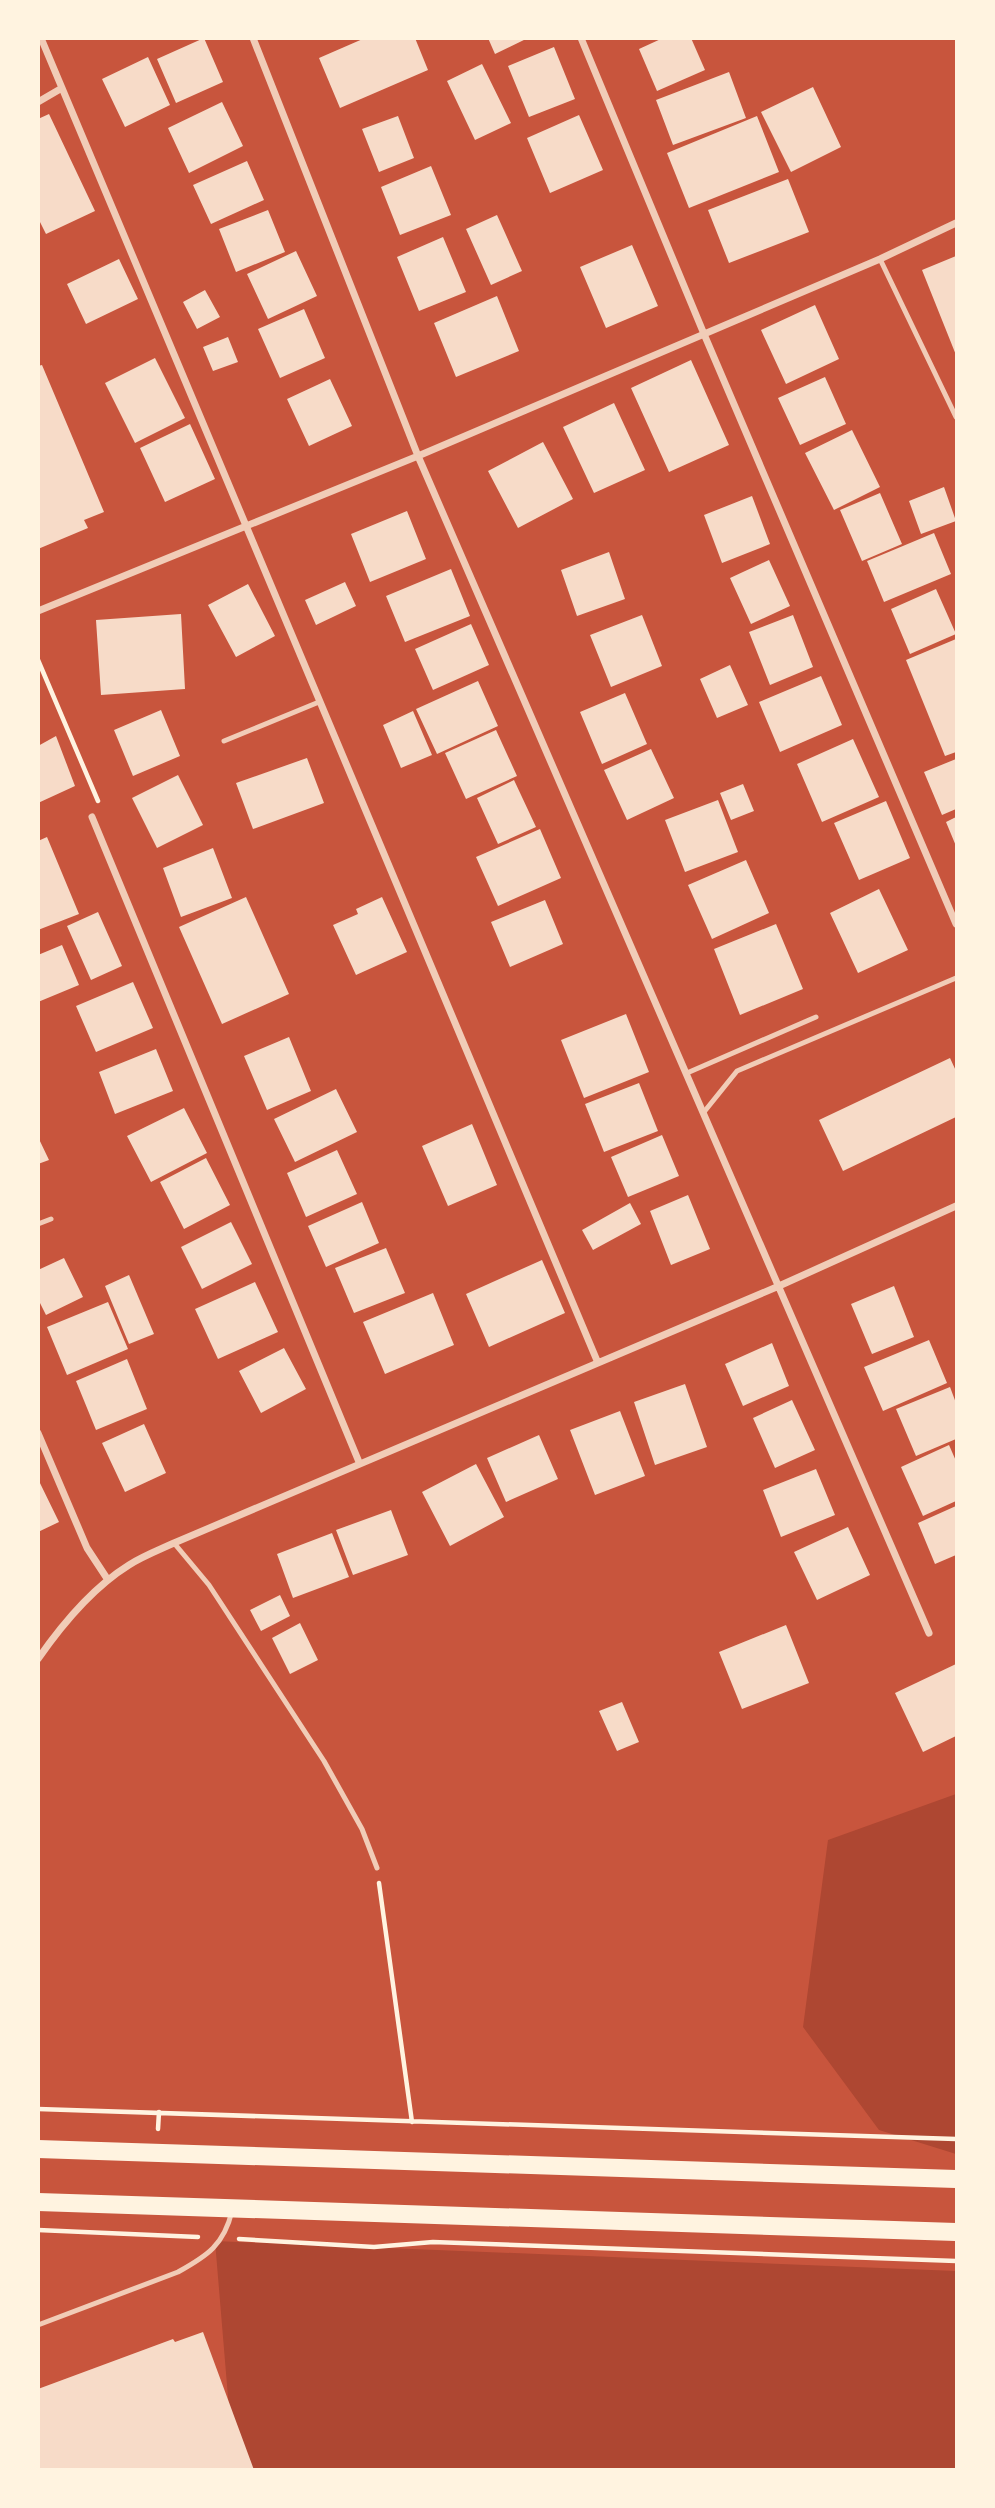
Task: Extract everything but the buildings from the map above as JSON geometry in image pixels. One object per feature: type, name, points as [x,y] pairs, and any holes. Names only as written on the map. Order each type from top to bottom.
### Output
[{"type":"main road","points":[[38,2149],[957,2179]]},
{"type":"main road","points":[[38,2202],[957,2232]]},
{"type":"street","points":[[41,38],[598,1363]]},
{"type":"street","points":[[253,38],[418,456],[929,1633]]},
{"type":"street","points":[[581,38],[704,334],[957,924]]},
{"type":"street","points":[[38,102],[62,88]]},
{"type":"street","points":[[38,611],[418,456],[880,259],[957,223]]},
{"type":"street","points":[[92,817],[359,1462]]},
{"type":"street","points":[[38,1659],[67,1620],[108,1580],[130,1564],[174,1542],[779,1286],[957,1206]]},
{"type":"street","points":[[38,1433],[87,1548],[108,1580]]},
{"type":"lane","points":[[880,259],[957,417]]},
{"type":"lane","points":[[224,741],[319,702]]},
{"type":"lane","points":[[704,1112],[737,1071],[957,978]]},
{"type":"lane","points":[[687,1073],[816,1017]]},
{"type":"lane","points":[[38,1224],[51,1219]]},
{"type":"lane","points":[[174,1542],[209,1585],[324,1761],[362,1829],[377,1868]]},
{"type":"lane","points":[[38,2325],[178,2272],[198,2261],[223,2238],[233,2208]]},
{"type":"path","points":[[38,660],[99,802],[92,817]]},
{"type":"path","points":[[377,1868],[412,2122]]},
{"type":"path","points":[[38,2109],[957,2139]]},
{"type":"path","points":[[158,2137],[159,2112]]},
{"type":"path","points":[[38,2230],[374,2247],[433,2242],[957,2261]]},
{"type":"shaded area","points":[[956,1794],[956,2154],[879,2130],[803,2027],[828,1840]]},
{"type":"shaded area","points":[[215,2241],[956,2271],[956,2469],[234,2469]]}]
